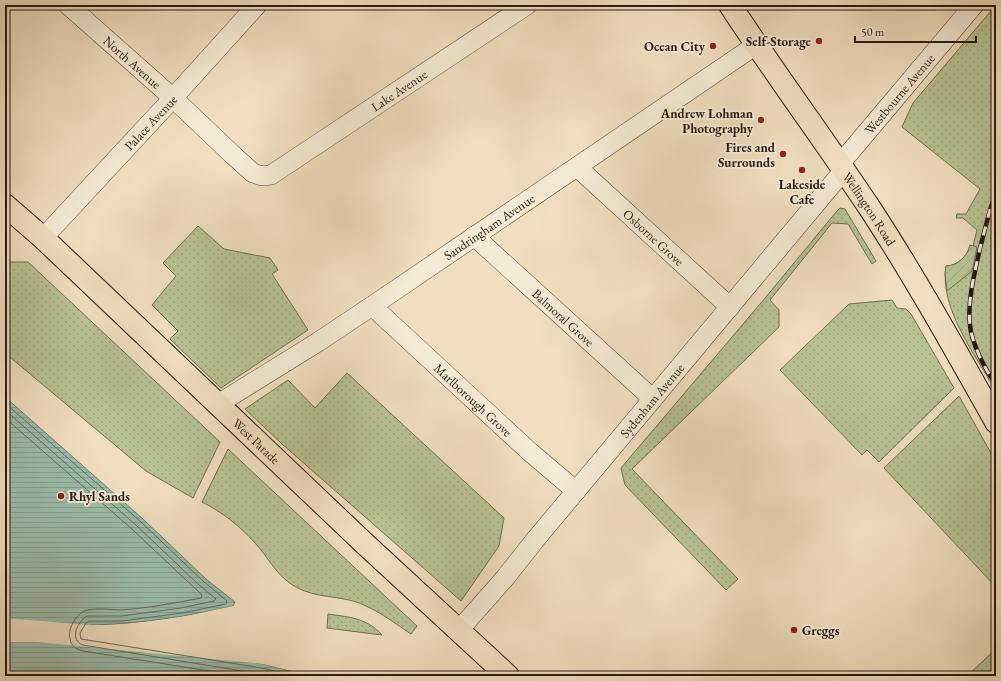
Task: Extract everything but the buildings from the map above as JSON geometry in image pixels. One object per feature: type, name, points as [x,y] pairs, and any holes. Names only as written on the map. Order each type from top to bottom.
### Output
[{"type":"main road","name":"Wellington Road","points":[[730,5],[877,220],[911,275],[996,422]]},
{"type":"main road","name":"West Parade","points":[[5,205],[43,238],[364,543],[508,676]]},
{"type":"street","name":"North Avenue","points":[[68,5],[173,98],[253,173],[262,176],[272,175]]},
{"type":"street","name":"Palace Avenue","points":[[43,238],[257,5]]},
{"type":"street","name":"Westbourne Avenue","points":[[842,167],[974,5]]},
{"type":"street","name":"Lake Avenue","points":[[272,175],[519,7]]},
{"type":"street","name":"Sandringham Avenue","points":[[218,404],[372,306],[756,45]]},
{"type":"street","name":"Osborne Grove","points":[[577,167],[730,307]]},
{"type":"street","name":"Sydenham Avenue","points":[[459,630],[505,578],[730,307],[842,167]]},
{"type":"street","name":"Balmoral Grove","points":[[474,236],[653,399]]},
{"type":"street","name":"Marlborough Grove","points":[[372,306],[530,452],[576,492]]},
{"type":"shaded area","points":[[996,5],[996,391],[953,315],[945,282],[946,266],[950,266],[961,260],[967,253],[970,245],[973,246],[977,230],[963,218],[956,218],[957,214],[966,214],[980,189],[902,127],[913,103]]},
{"type":"shaded area","points":[[840,208],[845,209],[876,261],[872,264],[848,224],[832,223],[770,300],[779,310],[779,327],[632,469],[738,579],[726,590],[625,485],[621,468]]},
{"type":"shaded area","points":[[198,226],[224,249],[270,258],[278,270],[272,274],[308,330],[221,388],[170,339],[178,331],[152,305],[176,276],[163,263]]},
{"type":"shaded area","points":[[970,245],[977,247],[972,271],[947,291],[945,274],[946,266],[950,266],[961,260],[967,253]]},
{"type":"shaded area","points":[[5,262],[28,262],[220,442],[193,498],[146,471],[5,353]]},
{"type":"shaded area","points":[[892,300],[897,308],[906,309],[911,314],[954,388],[879,462],[867,450],[862,455],[780,370],[849,304]]},
{"type":"shaded area","points":[[347,373],[504,518],[499,546],[461,601],[282,444],[245,409],[288,380],[315,408]]},
{"type":"shaded area","points":[[959,396],[996,462],[996,587],[884,468]]},
{"type":"shaded area","points":[[228,449],[417,626],[411,634],[364,605],[346,599],[318,595],[300,589],[291,584],[280,575],[260,548],[243,531],[224,515],[202,502]]},
{"type":"shaded area","points":[[328,614],[357,619],[370,625],[382,635],[327,628]]},
{"type":"shaded area","points":[[996,649],[996,676],[967,676]]},
{"type":"water","name":"Rhyl Sands","points":[[5,397],[143,519],[206,579],[235,602],[233,606],[179,617],[126,623],[90,625],[84,635],[263,664],[311,676],[5,676]]},
{"type":"pier","points":[[233,606],[235,607],[183,619],[123,627],[91,627],[87,634],[263,662],[313,676],[263,664],[37,642],[5,642],[5,618],[89,625],[122,625],[182,617]]},
{"type":"tram line","points":[[996,192],[980,248],[972,286],[969,316],[971,331],[976,347],[983,364],[996,383]]},
{"type":"railway","points":[[996,192],[980,248],[972,286],[969,316],[971,331],[976,347],[983,364],[996,383]]},
{"type":"place","name":"Self-Storage","points":[[819,41]]},
{"type":"place","name":"Ocean City","points":[[713,46]]},
{"type":"place","name":"Andrew Lohman Photography","points":[[761,120]]},
{"type":"place","name":"Fires and Surrounds","points":[[783,154]]},
{"type":"place","name":"Lakeside Cafe","points":[[802,170]]},
{"type":"place","name":"Rhyl Sands","points":[[61,496]]},
{"type":"place","name":"Greggs","points":[[794,630]]}]
